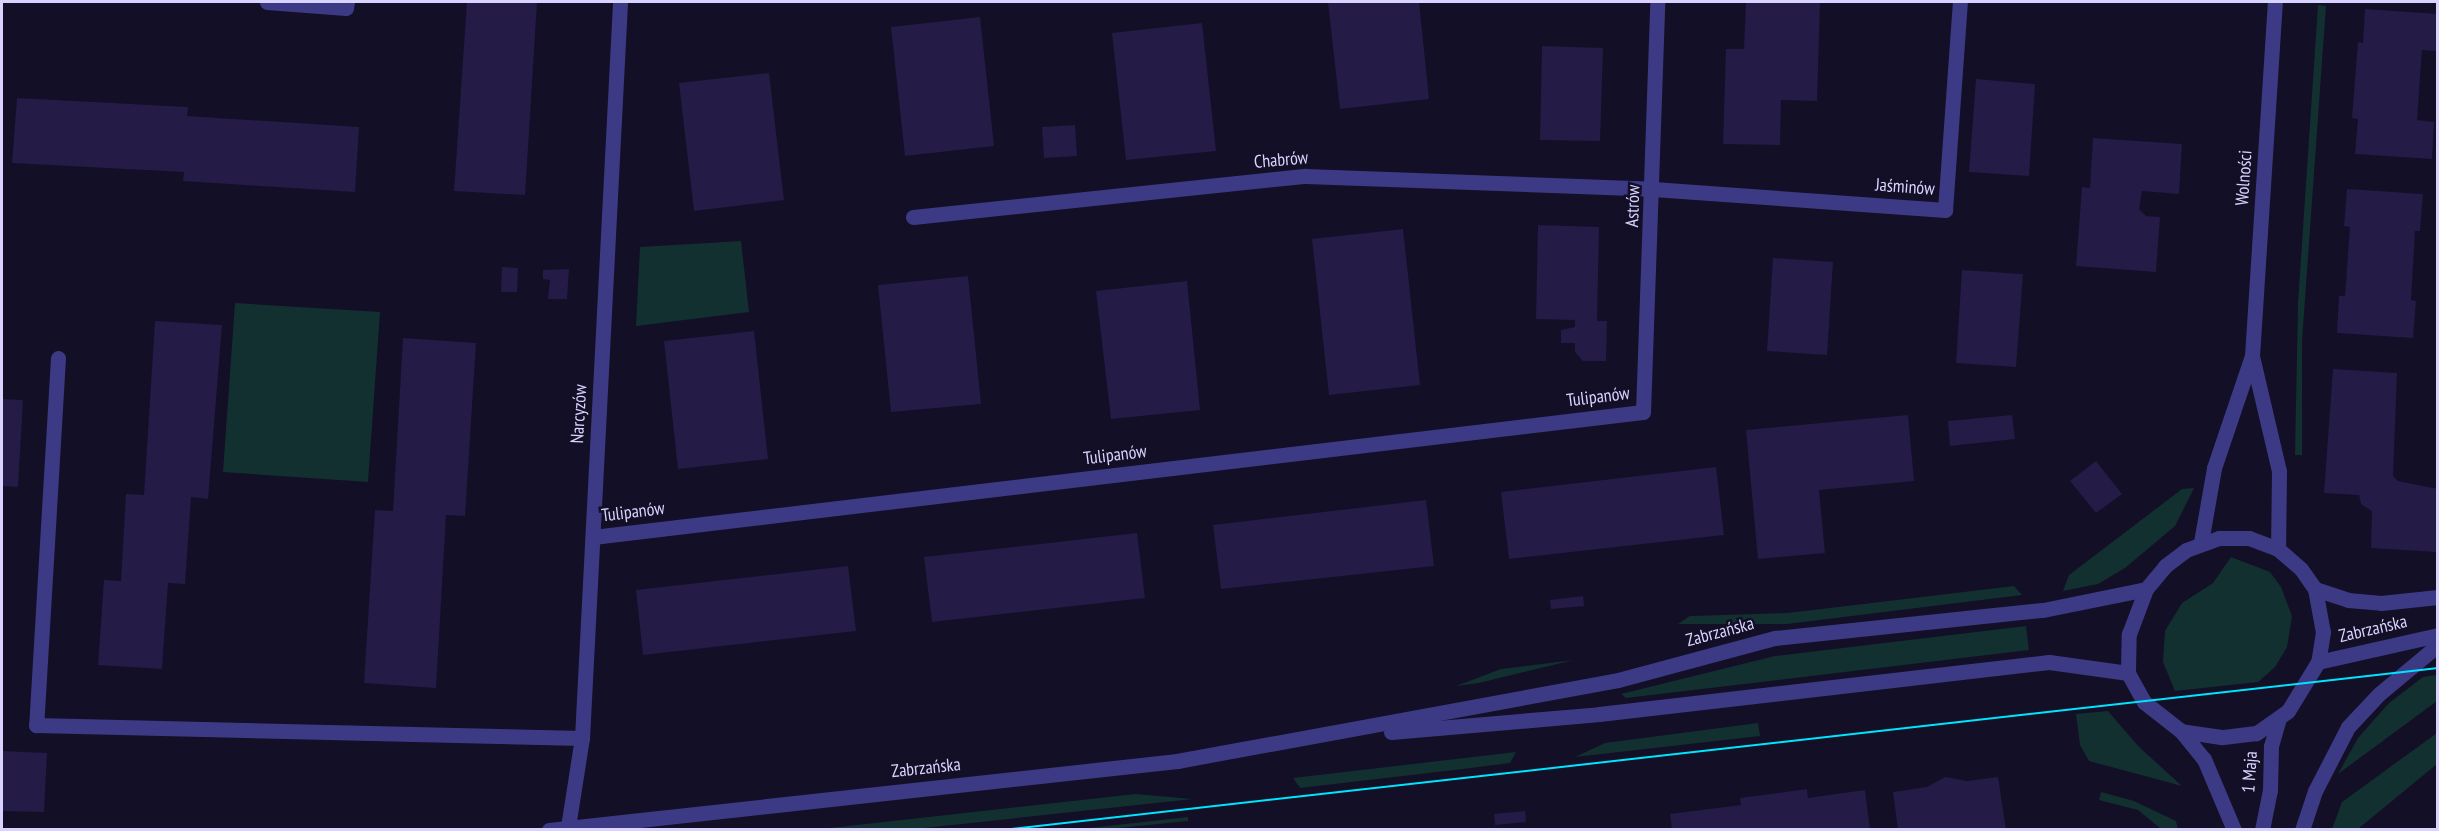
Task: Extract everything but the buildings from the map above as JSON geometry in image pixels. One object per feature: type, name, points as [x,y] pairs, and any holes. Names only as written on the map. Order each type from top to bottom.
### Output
[{"type":"street","points":[[267,2],[346,8],[347,2]]},
{"type":"street","name":"Narcyzów","points":[[568,827],[582,738],[620,2]]},
{"type":"street","name":"Astrów","points":[[1643,412],[1653,189],[1657,2]]},
{"type":"street","name":"Jaśminów","points":[[1653,189],[1945,210],[1960,2]]},
{"type":"street","name":"Wolności","points":[[2201,542],[2214,468],[2252,356],[2275,2]]},
{"type":"street","name":"Chabrów","points":[[913,217],[1306,176],[1653,189]]},
{"type":"street","name":"Wolności","points":[[2252,356],[2279,471],[2278,549]]},
{"type":"street","points":[[58,358],[36,725],[582,738]]},
{"type":"street","name":"Tulipanów","points":[[593,537],[1643,412]]},
{"type":"street","points":[[2249,538],[2278,549],[2301,569],[2315,589],[2323,632],[2318,662],[2288,711],[2256,733],[2221,737],[2181,731],[2144,702],[2128,673],[2129,634],[2146,589],[2165,566],[2201,542],[2249,538]]},
{"type":"street","name":"Zabrzańska","points":[[549,830],[1177,761],[1307,739],[1618,680],[1775,638],[2043,610],[2146,589]]},
{"type":"street","name":"Zabrzańska","points":[[2315,589],[2348,600],[2381,603],[2438,597]]},
{"type":"street","name":"Zabrzańska","points":[[2318,662],[2438,635]]},
{"type":"street","points":[[2302,830],[2315,791],[2348,727],[2379,694],[2438,645]]},
{"type":"street","name":"Zabrzańska","points":[[1307,739],[1599,714],[2049,662],[2128,673]]},
{"type":"street","name":"1 Maja","points":[[2262,830],[2270,790],[2271,746],[2279,718]]},
{"type":"street","name":"1 Maja","points":[[2181,731],[2204,759],[2235,830]]},
{"type":"green space","points":[[2318,5],[2326,6],[2302,341],[2302,455],[2295,455],[2298,303]]},
{"type":"green space","points":[[741,241],[749,312],[636,326],[640,247]]},
{"type":"green space","points":[[235,303],[380,312],[368,482],[223,472]]},
{"type":"green space","points":[[2194,488],[2175,526],[2125,568],[2098,584],[2063,591],[2069,575],[2182,489]]},
{"type":"green space","points":[[2231,557],[2270,572],[2281,587],[2292,616],[2287,647],[2275,667],[2258,682],[2175,691],[2163,662],[2165,631],[2182,603],[2213,583]]},
{"type":"green space","points":[[2014,586],[2022,595],[1787,624],[1678,624],[1690,616],[1788,613]]},
{"type":"green space","points":[[2026,626],[2029,650],[1626,698],[1621,694],[1775,656]]},
{"type":"green space","points":[[1574,660],[1479,683],[1456,686],[1501,669]]},
{"type":"green space","points":[[2437,675],[2437,701],[2338,774],[2358,738],[2389,703],[2423,677]]},
{"type":"green space","points":[[2108,711],[2138,746],[2182,786],[2089,761],[2080,745],[2076,714]]},
{"type":"green space","points":[[1758,723],[1760,736],[1575,757],[1605,743]]},
{"type":"green space","points":[[2437,733],[2437,764],[2358,829],[2332,829],[2342,802]]},
{"type":"green space","points":[[1516,752],[1510,763],[1463,769],[1300,788],[1293,778]]},
{"type":"green space","points":[[2101,792],[2134,801],[2176,821],[2178,829],[2161,829],[2138,810],[2099,800]]},
{"type":"green space","points":[[1135,794],[1193,799],[915,829],[821,829]]},
{"type":"green space","points":[[1188,817],[1188,821],[1109,829],[1080,829]]},
{"type":"tram line","points":[[1003,830],[2438,668]]}]
